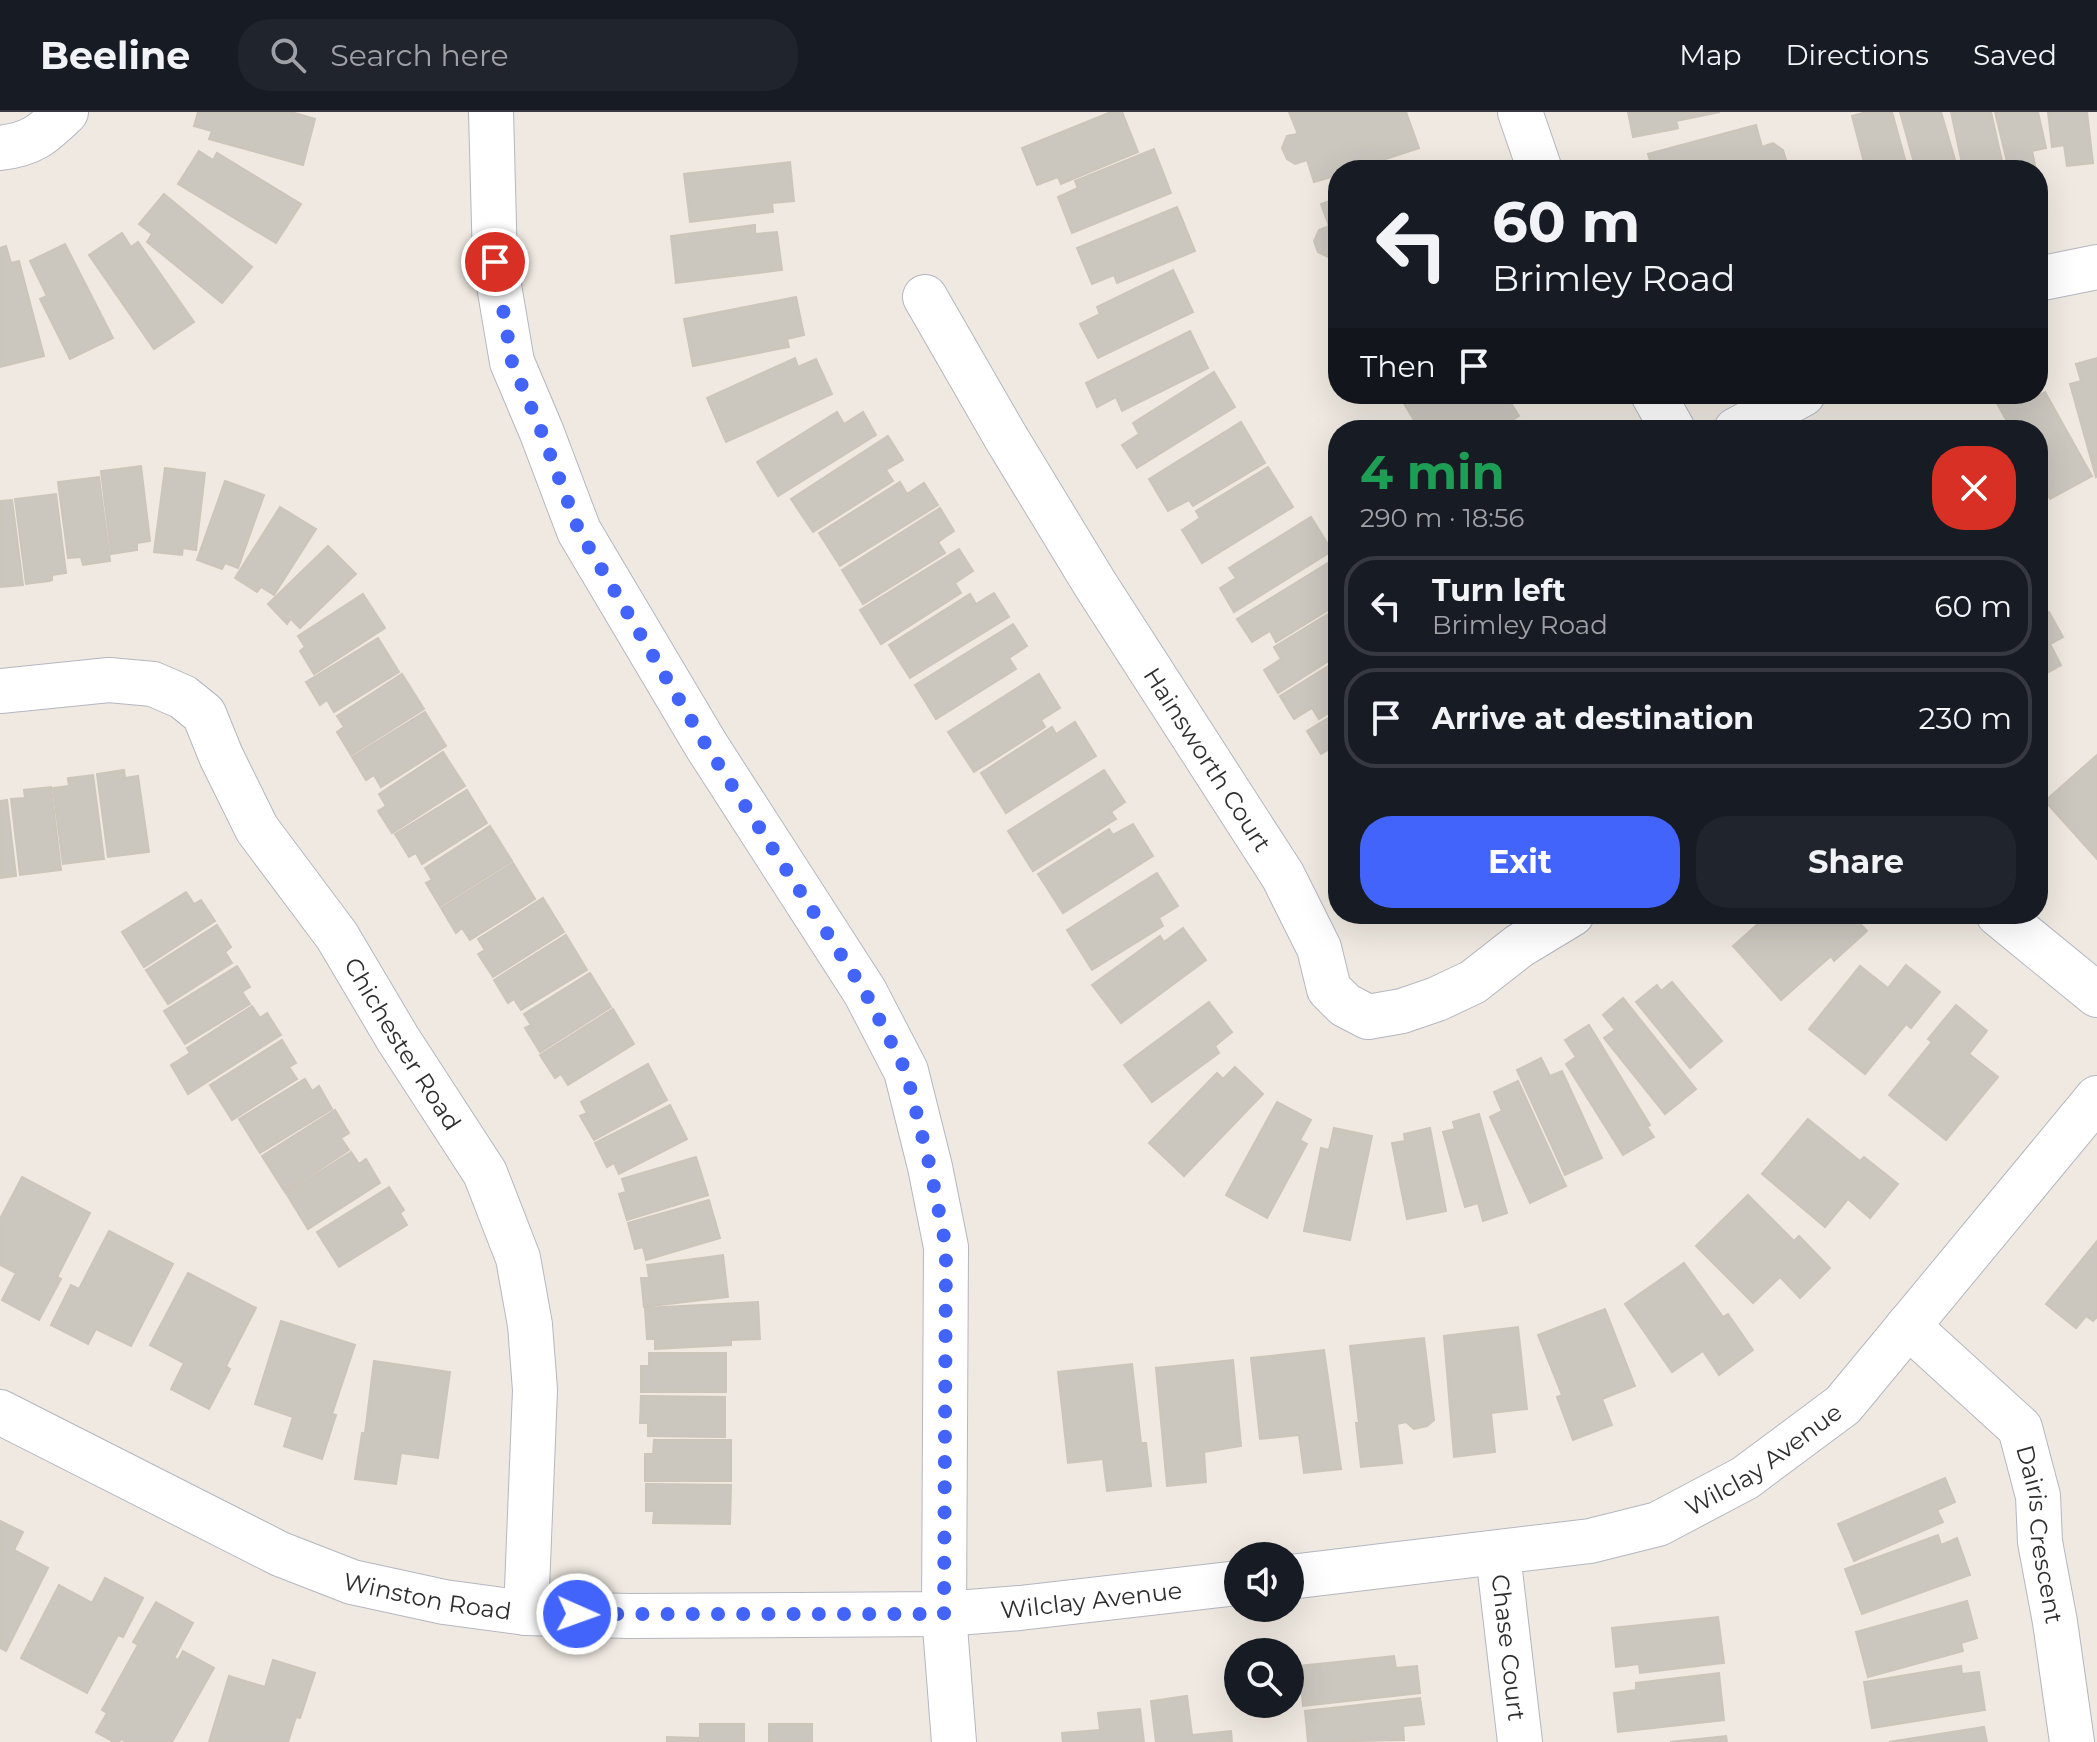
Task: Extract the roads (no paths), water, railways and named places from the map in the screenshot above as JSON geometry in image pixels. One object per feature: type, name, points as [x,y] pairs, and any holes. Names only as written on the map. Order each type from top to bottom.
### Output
[{"type":"street","points":[[0,148],[18,146],[39,138],[66,112]]},
{"type":"street","points":[[491,112],[495,262],[512,362],[579,531],[706,745],[865,992],[906,1071],[946,1247],[944,1614],[954,1742]]},
{"type":"street","points":[[1520,112],[1537,160]]},
{"type":"street","points":[[2048,277],[2097,267]]},
{"type":"street","name":"Hainsworth Court","points":[[925,297],[1095,584],[1283,876],[1319,948],[1329,989],[1345,1005],[1368,1017],[1402,1011],[1437,999],[1473,982],[1519,946],[1555,924]]},
{"type":"street","points":[[1755,420],[1784,404]]},
{"type":"street","name":"Chichester Road","points":[[0,691],[109,680],[153,684],[183,697],[204,714],[257,829],[337,936],[398,1039],[485,1173],[518,1258],[530,1325],[535,1390],[526,1613]]},
{"type":"street","points":[[2010,924],[2097,995]]},
{"type":"street","name":"Wilclay Avenue","points":[[1304,1575],[1590,1541],[1658,1524],[1745,1478],[1843,1405],[2097,1098]]},
{"type":"street","name":"Dairis Crescent","points":[[1908,1326],[2020,1428],[2038,1496],[2040,1542],[2072,1742]]},
{"type":"street","name":"Winston Road","points":[[0,1412],[280,1554],[352,1582],[444,1602],[526,1613],[628,1616],[944,1614]]},
{"type":"street","name":"Chase Court","points":[[1498,1554],[1520,1742]]},
{"type":"street","name":"Wilclay Avenue","points":[[944,1614],[1224,1585]]}]
